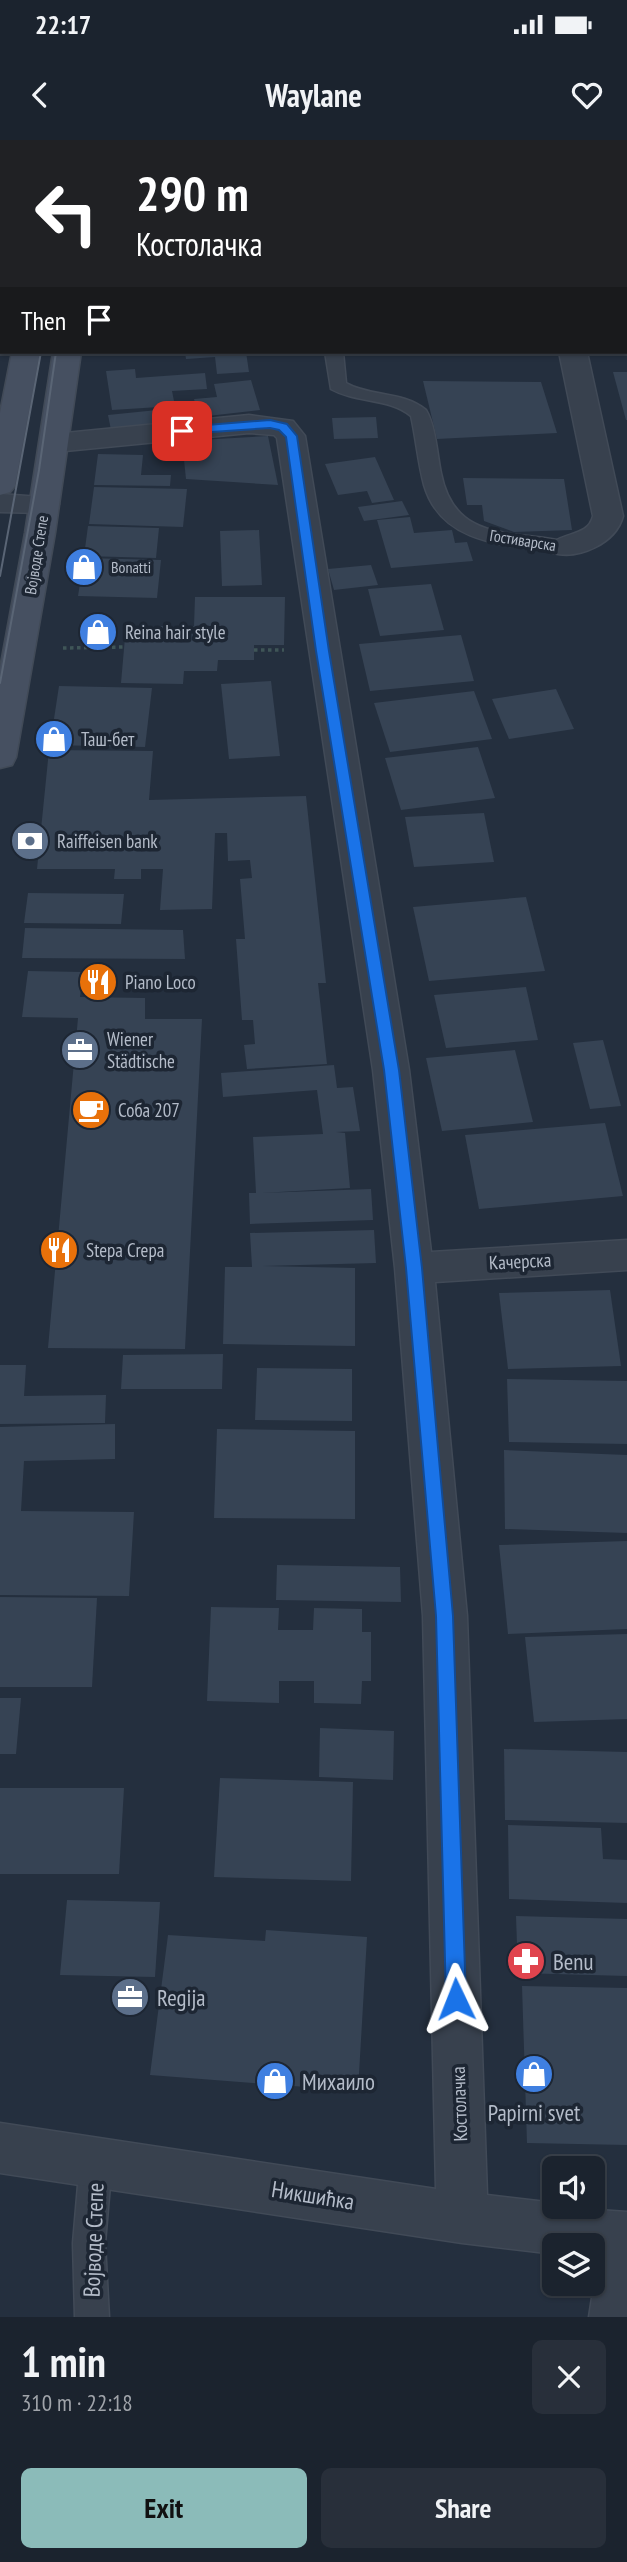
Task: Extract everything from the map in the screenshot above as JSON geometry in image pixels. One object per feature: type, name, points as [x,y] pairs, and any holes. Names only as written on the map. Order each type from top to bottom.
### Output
[{"type":"main road","points":[[0,486],[26,354]]},
{"type":"main road","name":"Војводе Степе","points":[[0,757],[55,443],[67,354]]},
{"type":"street","name":"Гостиварска","points":[[564,547],[595,536],[603,528],[608,516],[573,354]]},
{"type":"street","name":"Костолачка","points":[[55,443],[249,424],[270,424],[289,431],[391,1070],[414,1268],[444,1616],[462,2218]]},
{"type":"street","points":[[0,503],[44,504]]},
{"type":"street","name":"Качерска","points":[[414,1268],[627,1255]]},
{"type":"street","name":"Никшићка","points":[[0,2148],[462,2218],[627,2237]]},
{"type":"street","points":[[615,2317],[627,2237]]},
{"type":"lane","name":"Гостиварска","points":[[334,354],[337,385],[373,399],[413,406],[420,414],[434,487],[458,524],[489,536],[564,547]]},
{"type":"lane","name":"Војводе Степе","points":[[92,2317],[89,2243],[96,2162]]},
{"type":"path","points":[[61,648],[124,648]]},
{"type":"building","points":[[185,354],[246,354],[249,372],[217,374],[215,357],[186,359]]},
{"type":"building","points":[[135,369],[136,378],[205,373],[207,389],[172,391],[175,406],[112,410],[106,371]]},
{"type":"building","points":[[613,372],[627,372],[627,420],[626,420]]},
{"type":"building","points":[[251,380],[260,410],[199,417],[194,399],[217,397],[214,384]]},
{"type":"building","points":[[423,381],[541,382],[557,433],[437,439]]},
{"type":"building","points":[[167,409],[171,424],[111,430],[108,415]]},
{"type":"building","points":[[376,417],[378,438],[334,439],[332,418]]},
{"type":"building","points":[[268,436],[278,485],[186,479],[182,441]]},
{"type":"building","points":[[98,454],[143,455],[141,475],[171,475],[170,486],[94,485]]},
{"type":"building","points":[[375,457],[394,500],[372,503],[367,491],[338,495],[325,464]]},
{"type":"building","points":[[463,478],[564,479],[572,530],[514,532],[484,521],[482,505],[467,505]]},
{"type":"building","points":[[94,487],[187,489],[183,527],[89,524]]},
{"type":"building","points":[[402,501],[409,515],[364,521],[358,507]]},
{"type":"building","points":[[410,517],[414,533],[452,530],[455,543],[467,542],[473,561],[391,568],[377,520]]},
{"type":"building","points":[[88,526],[159,528],[156,558],[84,556]]},
{"type":"building","points":[[259,530],[262,585],[222,586],[220,531]]},
{"type":"building","points":[[84,558],[161,560],[157,598],[78,596]]},
{"type":"building","points":[[371,565],[378,585],[334,590],[328,569]]},
{"type":"building","points":[[431,584],[444,630],[380,636],[368,589]]},
{"type":"building","points":[[195,597],[285,597],[284,645],[254,645],[254,660],[218,660],[217,671],[184,671],[183,684],[121,683],[126,626],[194,626]]},
{"type":"building","points":[[461,635],[474,681],[370,691],[359,644]]},
{"type":"building","points":[[271,681],[280,756],[229,759],[221,684]]},
{"type":"building","points":[[59,686],[152,688],[145,747],[50,745]]},
{"type":"building","points":[[556,689],[574,729],[509,739],[492,699]]},
{"type":"building","points":[[474,691],[492,739],[390,752],[374,703]]},
{"type":"building","points":[[478,747],[495,798],[401,810],[385,758]]},
{"type":"building","points":[[49,750],[153,751],[149,800],[306,796],[326,983],[318,983],[327,1064],[247,1069],[244,1045],[255,1044],[253,1020],[242,1020],[236,939],[245,939],[240,879],[252,878],[250,860],[228,861],[227,833],[215,833],[212,909],[160,910],[163,869],[141,869],[141,879],[114,879],[115,869],[37,869]]},
{"type":"building","points":[[484,813],[494,862],[414,867],[405,817]]},
{"type":"building","points":[[28,893],[124,894],[121,924],[24,923]]},
{"type":"building","points":[[526,897],[545,971],[429,981],[413,907]]},
{"type":"building","points":[[25,928],[183,930],[185,959],[22,958]]},
{"type":"building","points":[[28,971],[83,972],[80,997],[145,998],[145,1019],[202,1019],[185,1349],[48,1348],[78,1018],[22,1017]]},
{"type":"building","points":[[526,987],[538,1040],[446,1048],[434,995]]},
{"type":"building","points":[[603,1040],[621,1106],[590,1109],[573,1043]]},
{"type":"building","points":[[515,1050],[533,1122],[442,1131],[426,1058]]},
{"type":"building","points":[[334,1065],[337,1088],[353,1087],[360,1131],[336,1132],[345,1133],[350,1188],[261,1193],[371,1189],[373,1220],[250,1224],[249,1193],[256,1193],[253,1137],[323,1134],[317,1090],[223,1097],[221,1073]]},
{"type":"building","points":[[605,1123],[623,1196],[479,1209],[465,1135]]},
{"type":"building","points":[[374,1230],[376,1263],[263,1266],[355,1268],[355,1346],[223,1344],[225,1267],[252,1267],[250,1233]]},
{"type":"building","points":[[610,1290],[621,1366],[508,1369],[499,1293]]},
{"type":"building","points":[[223,1354],[222,1389],[121,1389],[123,1355]]},
{"type":"building","points":[[0,1365],[26,1365],[24,1396],[106,1395],[105,1423],[0,1424]]},
{"type":"building","points":[[257,1368],[352,1369],[352,1421],[255,1420]]},
{"type":"building","points":[[507,1379],[627,1381],[627,1444],[509,1442]]},
{"type":"building","points":[[115,1424],[115,1459],[24,1461],[21,1511],[134,1512],[129,1596],[0,1595],[0,1427]]},
{"type":"building","points":[[217,1429],[355,1431],[355,1519],[214,1518]]},
{"type":"building","points":[[504,1450],[627,1455],[627,1533],[505,1529]]},
{"type":"building","points":[[627,1541],[627,1629],[508,1634],[499,1545]]},
{"type":"building","points":[[277,1565],[400,1567],[401,1602],[276,1600]]},
{"type":"building","points":[[0,1597],[97,1598],[92,1687],[0,1687]]},
{"type":"building","points":[[211,1607],[279,1608],[278,1630],[313,1630],[314,1608],[362,1609],[362,1632],[371,1632],[371,1681],[362,1681],[361,1704],[314,1703],[314,1681],[279,1681],[279,1703],[207,1701]]},
{"type":"building","points":[[627,1634],[627,1719],[534,1722],[525,1637]]},
{"type":"building","points":[[0,1698],[21,1698],[16,1754],[0,1754]]},
{"type":"building","points":[[320,1728],[394,1731],[393,1780],[319,1777]]},
{"type":"building","points":[[504,1749],[627,1752],[627,1823],[505,1820]]},
{"type":"building","points":[[220,1778],[353,1782],[351,1881],[214,1877]]},
{"type":"building","points":[[0,1788],[124,1788],[119,1874],[0,1874]]},
{"type":"building","points":[[508,1825],[601,1828],[603,1859],[627,1860],[627,1903],[509,1899]]},
{"type":"building","points":[[67,1900],[160,1902],[155,1977],[60,1975]]},
{"type":"building","points":[[516,1916],[627,1919],[627,1976],[518,1973]]},
{"type":"building","points":[[266,1930],[367,1937],[358,2091],[150,2075],[168,1935],[265,1941]]},
{"type":"building","points":[[522,1986],[627,1988],[627,2145],[527,2143]]},
{"type":"tram line","points":[[0,576],[41,354]]},
{"type":"tram line","points":[[0,683],[39,470],[56,354]]},
{"type":"place","name":"Bonatti","points":[[84,567]]},
{"type":"place","name":"Reina hair style","points":[[98,632]]},
{"type":"place","name":"Таш-бет","points":[[54,739]]},
{"type":"place","name":"Raiffeisen bank","points":[[30,841]]},
{"type":"place","name":"Piano Loco","points":[[98,982]]},
{"type":"place","name":"Wiener Städtische","points":[[80,1050]]},
{"type":"place","name":"Соба 207","points":[[91,1110]]},
{"type":"place","name":"Stepa Crepa","points":[[59,1250]]},
{"type":"place","name":"Benu","points":[[526,1961]]},
{"type":"place","name":"Regija","points":[[130,1997]]},
{"type":"place","name":"Papirni svet","points":[[534,2074]]},
{"type":"place","name":"Михаило","points":[[275,2081]]},
{"type":"route","points":[[182,431],[270,424],[283,427],[291,436],[391,1070],[414,1268],[444,1616],[456,1999]]}]
